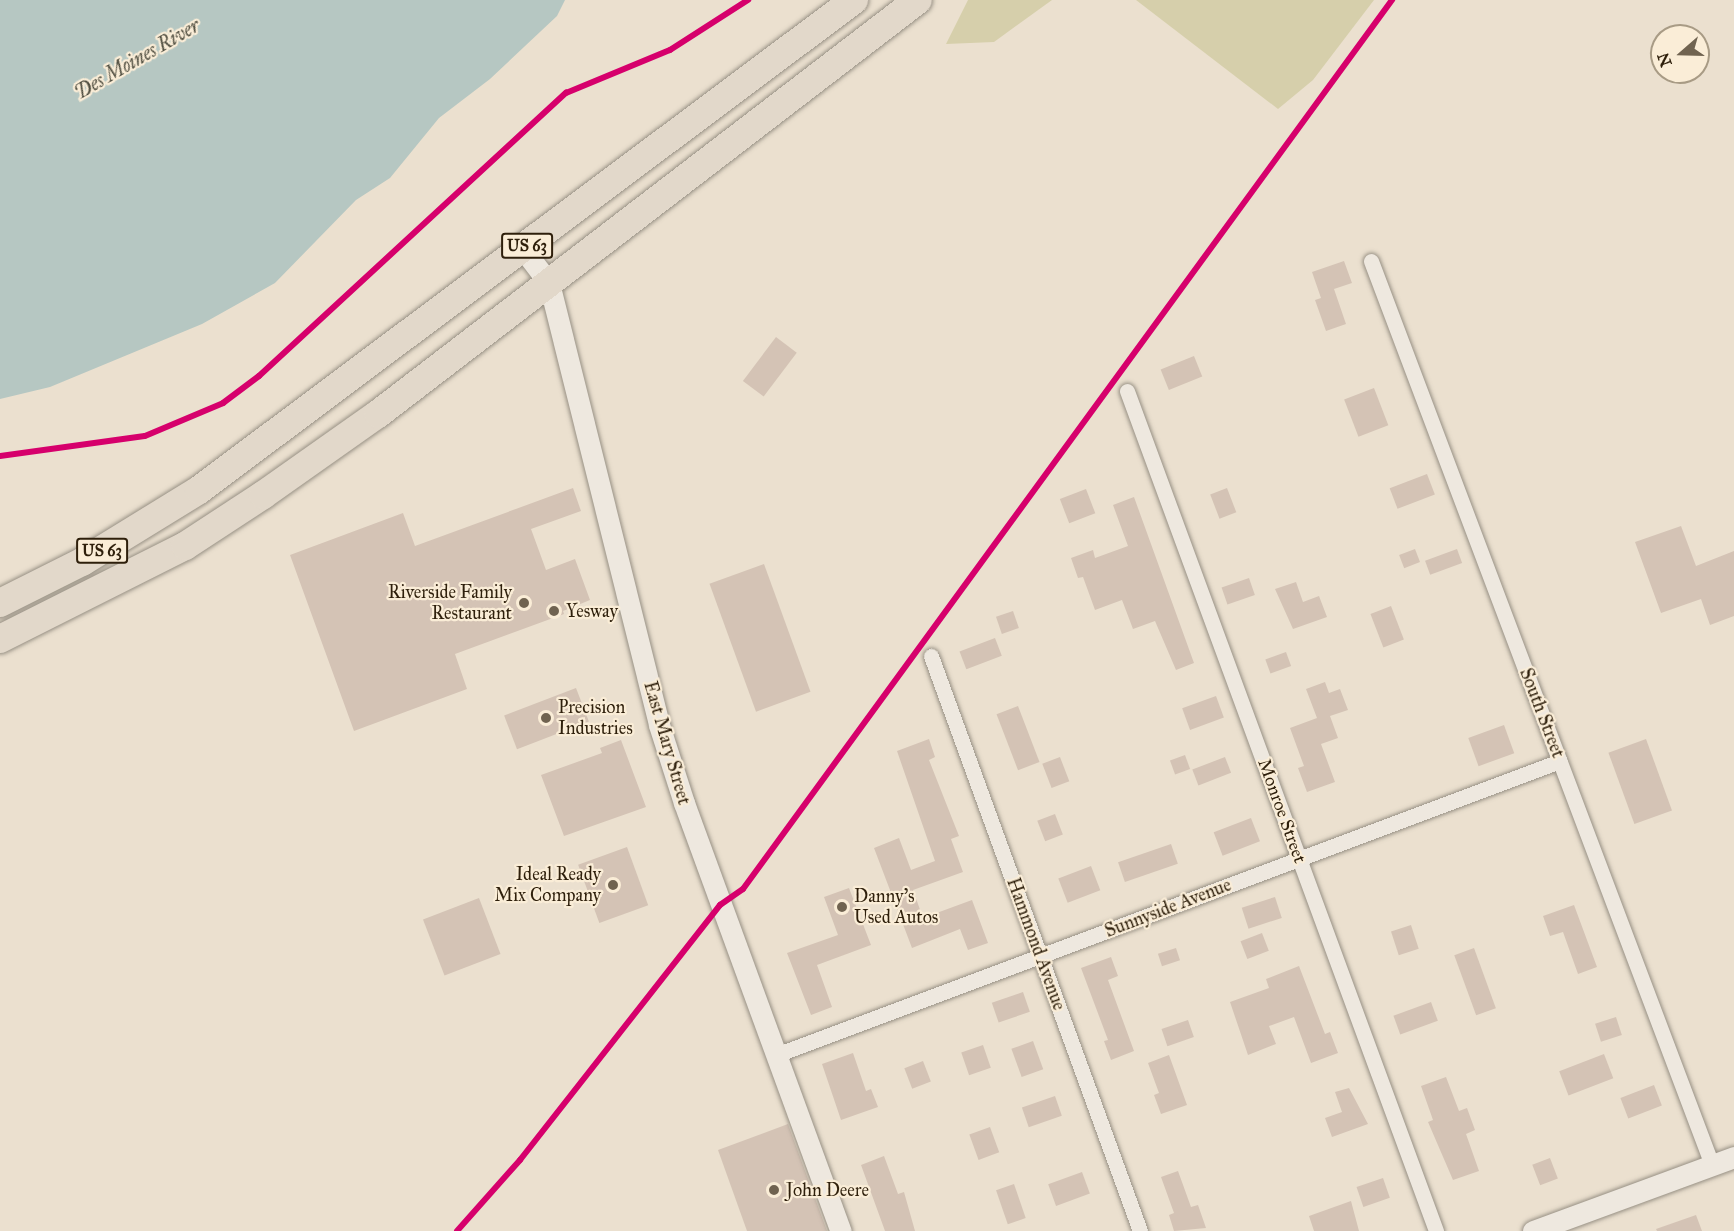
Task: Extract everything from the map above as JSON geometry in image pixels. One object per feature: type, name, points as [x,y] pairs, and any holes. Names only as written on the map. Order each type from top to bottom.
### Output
[{"type":"highway","name":"US 63","points":[[0,603],[154,521],[523,249],[854,0]]},
{"type":"highway","name":"US 63","points":[[0,639],[185,546],[263,495],[549,283],[918,0]]},
{"type":"main road","name":"East Mary Street","points":[[523,249],[549,283],[659,725],[776,1055],[842,1231]]},
{"type":"main road","points":[[1533,1231],[1734,1157]]},
{"type":"street","name":"South Street","points":[[1371,261],[1712,1165]]},
{"type":"street","name":"Monroe Street","points":[[1127,391],[1436,1231]]},
{"type":"street","name":"Hammond Avenue","points":[[931,656],[1140,1231]]},
{"type":"street","name":"Sunnyside Avenue","points":[[776,1055],[1560,761]]},
{"type":"shaded area","points":[[968,0],[1052,0],[994,42],[946,44]]},
{"type":"shaded area","points":[[1136,0],[1374,0],[1313,80],[1278,109]]},
{"type":"water","name":"Des Moines River","points":[[0,0],[565,0],[557,16],[490,79],[439,118],[390,178],[356,200],[275,283],[202,324],[50,387],[0,399]]},
{"type":"building","points":[[1344,261],[1352,283],[1334,289],[1346,324],[1326,331],[1315,300],[1321,298],[1312,272]]},
{"type":"building","points":[[776,337],[797,353],[764,397],[743,381]]},
{"type":"building","points":[[1194,356],[1202,376],[1169,390],[1161,369]]},
{"type":"building","points":[[1374,388],[1388,425],[1358,437],[1344,399]]},
{"type":"building","points":[[1427,474],[1435,495],[1398,509],[1390,488]]},
{"type":"building","points":[[573,488],[581,511],[531,529],[546,570],[575,559],[590,600],[563,611],[564,614],[455,654],[467,689],[354,731],[290,555],[403,513],[415,546]]},
{"type":"building","points":[[1227,488],[1236,512],[1220,519],[1210,494]]},
{"type":"building","points":[[1086,489],[1095,513],[1069,523],[1060,499]]},
{"type":"building","points":[[1134,497],[1194,663],[1176,670],[1155,621],[1133,629],[1122,600],[1095,610],[1083,577],[1078,578],[1071,558],[1093,550],[1095,558],[1128,546],[1113,505]]},
{"type":"building","points":[[1681,526],[1696,566],[1734,551],[1734,616],[1710,625],[1701,599],[1661,613],[1635,542]]},
{"type":"building","points":[[1415,549],[1420,562],[1404,568],[1399,555]]},
{"type":"building","points":[[1457,549],[1462,563],[1430,575],[1425,561]]},
{"type":"building","points":[[764,564],[811,692],[756,712],[709,584]]},
{"type":"building","points":[[1249,578],[1255,595],[1227,604],[1222,587]]},
{"type":"building","points":[[1296,582],[1303,602],[1319,596],[1327,617],[1293,629],[1275,589]]},
{"type":"building","points":[[1391,606],[1404,640],[1383,647],[1370,614]]},
{"type":"building","points":[[1013,611],[1019,628],[1002,634],[996,617]]},
{"type":"building","points":[[995,638],[1002,656],[966,669],[960,652]]},
{"type":"building","points":[[1286,652],[1291,666],[1270,674],[1265,660]]},
{"type":"building","points":[[1325,682],[1329,693],[1340,689],[1348,710],[1330,716],[1338,738],[1321,744],[1335,782],[1307,792],[1298,768],[1304,766],[1290,728],[1317,718],[1306,689]]},
{"type":"building","name":"Precision Industries","points":[[576,688],[589,722],[517,749],[504,716]]},
{"type":"building","points":[[1216,696],[1224,718],[1190,730],[1182,708]]},
{"type":"building","points":[[1018,706],[1040,762],[1018,770],[997,714]]},
{"type":"building","points":[[1504,725],[1514,753],[1479,766],[1468,738]]},
{"type":"building","points":[[929,739],[935,757],[929,760],[959,836],[951,839],[963,872],[913,890],[923,918],[972,900],[988,943],[968,950],[960,929],[912,948],[874,848],[899,838],[911,870],[935,861],[897,751]]},
{"type":"building","points":[[1646,739],[1672,810],[1634,824],[1608,753]]},
{"type":"building","points":[[621,740],[646,807],[564,836],[541,775],[602,753],[600,748]]},
{"type":"building","points":[[1185,755],[1190,769],[1175,775],[1170,760]]},
{"type":"building","points":[[1060,757],[1069,781],[1052,788],[1042,764]]},
{"type":"building","points":[[1225,757],[1231,773],[1198,785],[1192,770]]},
{"type":"building","points":[[1055,814],[1063,835],[1045,841],[1037,821]]},
{"type":"building","points":[[1251,818],[1260,841],[1223,856],[1214,832]]},
{"type":"building","points":[[1171,844],[1178,864],[1125,882],[1118,862]]},
{"type":"building","name":"Ideal Ready Mix Company","points":[[627,847],[648,905],[599,923],[578,865]]},
{"type":"building","points":[[1091,866],[1100,890],[1068,903],[1058,879]]},
{"type":"building","points":[[849,888],[871,945],[817,965],[832,1007],[811,1015],[787,953],[838,935],[824,897]]},
{"type":"building","points":[[1275,897],[1282,918],[1249,929],[1242,908]]},
{"type":"building","points":[[479,898],[501,954],[444,976],[423,920]]},
{"type":"building","points":[[1574,905],[1597,967],[1578,974],[1563,932],[1550,936],[1543,916]]},
{"type":"building","points":[[1411,925],[1419,949],[1399,955],[1391,931]]},
{"type":"building","points":[[1262,933],[1269,951],[1247,959],[1241,941]]},
{"type":"building","points":[[1176,948],[1180,960],[1162,966],[1158,954]]},
{"type":"building","points":[[1474,948],[1496,1008],[1476,1015],[1454,955]]},
{"type":"building","points":[[1111,957],[1118,976],[1108,980],[1134,1051],[1111,1060],[1104,1041],[1108,1040],[1081,968]]},
{"type":"building","points":[[1299,966],[1325,1034],[1330,1032],[1338,1053],[1311,1063],[1294,1017],[1269,1026],[1276,1044],[1248,1055],[1230,1002],[1269,988],[1266,979]]},
{"type":"building","points":[[1023,992],[1030,1012],[999,1023],[992,1003]]},
{"type":"building","points":[[1431,1002],[1438,1021],[1400,1034],[1393,1016]]},
{"type":"building","points":[[1616,1017],[1622,1035],[1601,1042],[1595,1024]]},
{"type":"building","points":[[1188,1020],[1194,1037],[1167,1046],[1162,1029]]},
{"type":"building","points":[[1033,1041],[1043,1069],[1022,1077],[1011,1049]]},
{"type":"building","points":[[983,1045],[991,1068],[969,1075],[961,1052]]},
{"type":"building","points":[[853,1053],[866,1091],[871,1089],[878,1107],[841,1120],[822,1064]]},
{"type":"building","points":[[1604,1054],[1613,1078],[1569,1095],[1559,1071]]},
{"type":"building","points":[[1169,1055],[1187,1105],[1161,1114],[1154,1095],[1159,1093],[1148,1063]]},
{"type":"building","points":[[923,1061],[931,1082],[912,1089],[904,1068]]},
{"type":"building","points":[[1446,1077],[1459,1111],[1467,1108],[1475,1130],[1466,1134],[1479,1171],[1453,1180],[1428,1122],[1433,1120],[1421,1086]]},
{"type":"building","points":[[1654,1085],[1662,1106],[1628,1118],[1620,1098]]},
{"type":"building","points":[[1349,1088],[1368,1124],[1332,1137],[1325,1118],[1342,1112],[1335,1092]]},
{"type":"building","points":[[1055,1096],[1062,1116],[1029,1127],[1022,1107]]},
{"type":"building","name":"John Deere","points":[[788,1124],[827,1231],[747,1231],[718,1150]]},
{"type":"building","points":[[990,1127],[999,1152],[979,1160],[969,1135]]},
{"type":"building","points":[[884,1156],[898,1194],[904,1192],[915,1231],[885,1231],[861,1165]]},
{"type":"building","points":[[1550,1158],[1558,1179],[1540,1185],[1532,1165]]},
{"type":"building","points":[[1178,1171],[1191,1207],[1198,1205],[1206,1228],[1174,1231],[1169,1215],[1174,1213],[1161,1177]]},
{"type":"building","points":[[1082,1172],[1090,1194],[1056,1206],[1048,1184]]},
{"type":"building","points":[[1383,1178],[1390,1198],[1363,1207],[1357,1187]]},
{"type":"building","points":[[1014,1184],[1026,1218],[1008,1224],[996,1190]]},
{"type":"building","points":[[1351,1201],[1359,1231],[1314,1231],[1309,1216]]},
{"type":"building","points":[[1696,1215],[1702,1231],[1657,1231],[1656,1229]]},
{"type":"cycle path","points":[[0,456],[145,436],[223,403],[259,376],[566,93],[670,50],[748,0]]},
{"type":"cycle path","points":[[457,1231],[520,1160],[720,905],[743,889],[1392,0]]},
{"type":"place","name":"Riverside Family Restaurant","points":[[524,603]]},
{"type":"place","name":"Yesway","points":[[554,611]]},
{"type":"place","name":"Precision Industries","points":[[546,718]]},
{"type":"place","name":"Ideal Ready Mix Company","points":[[613,885]]},
{"type":"place","name":"Danny's Used Autos","points":[[842,907]]},
{"type":"place","name":"John Deere","points":[[774,1190]]}]
